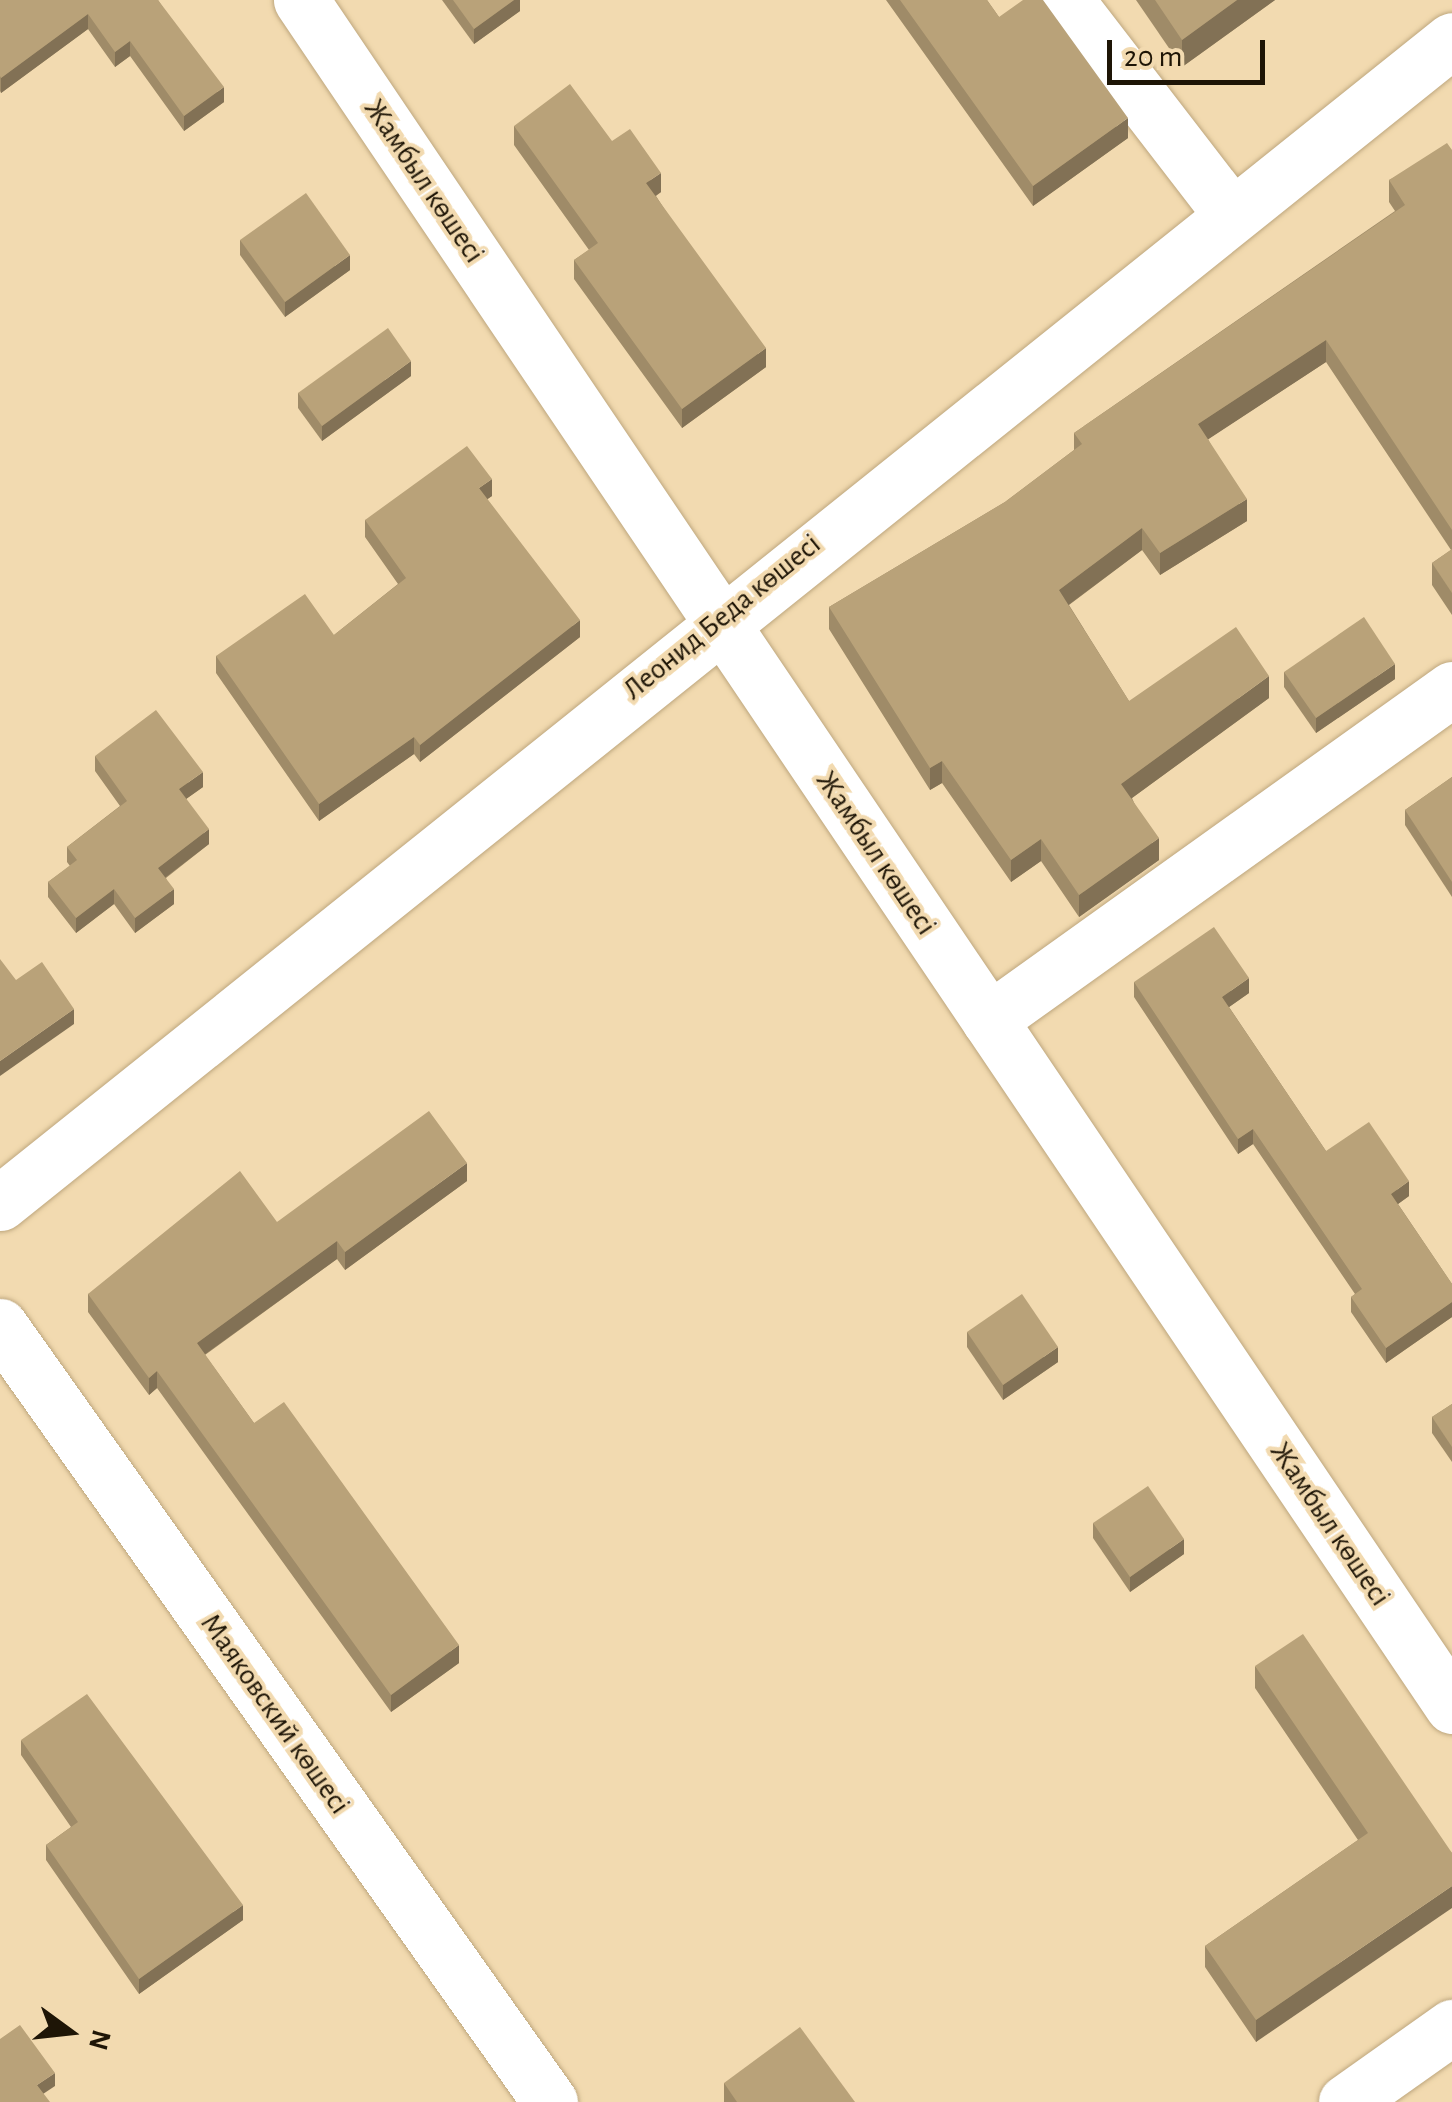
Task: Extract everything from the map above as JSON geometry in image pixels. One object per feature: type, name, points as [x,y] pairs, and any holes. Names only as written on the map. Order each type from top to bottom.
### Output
[{"type":"street","name":"Жамбыл көшесі","points":[[301,0],[1452,1706]]},
{"type":"street","points":[[1066,0],[1230,213]]},
{"type":"street","name":"Леонид Беда көшесі","points":[[0,1203],[719,618],[1452,40]]},
{"type":"street","points":[[989,1020],[1452,689]]},
{"type":"street","name":"Маяковский көшесі","points":[[0,1326],[550,2102]]},
{"type":"street","points":[[1346,2102],[1452,2026]]},
{"type":"building","points":[[0,0],[158,0],[224,87],[184,116],[130,41],[115,52],[88,14],[1,78]]},
{"type":"building","points":[[453,0],[514,0],[474,29]]},
{"type":"building","points":[[900,0],[987,0],[999,17],[1023,0],[1043,0],[1128,118],[1033,186]]},
{"type":"building","points":[[1155,0],[1237,0],[1182,40]]},
{"type":"building","points":[[570,84],[612,141],[630,129],[661,173],[646,183],[766,348],[682,409],[574,260],[598,243],[514,126]]},
{"type":"building","points":[[1447,143],[1452,150],[1452,530],[1326,340],[1198,424],[1247,499],[1160,553],[1142,528],[1059,590],[1129,701],[1236,627],[1269,676],[1121,784],[1159,838],[1079,895],[1041,839],[1011,860],[942,761],[930,768],[829,607],[1005,502],[1082,444],[1074,433],[1405,205],[1389,180]]},
{"type":"building","points":[[306,193],[350,255],[285,302],[240,240]]},
{"type":"building","points":[[388,328],[411,361],[322,426],[298,393]]},
{"type":"building","points":[[467,446],[492,479],[479,488],[580,620],[420,745],[414,737],[319,804],[216,656],[305,594],[334,635],[406,578],[365,520]]},
{"type":"building","points":[[1452,549],[1452,593],[1432,563]]},
{"type":"building","points":[[1364,617],[1395,664],[1316,718],[1284,672]]},
{"type":"building","points":[[156,710],[203,772],[179,789],[209,829],[158,868],[174,889],[135,918],[114,889],[76,918],[48,882],[77,860],[67,847],[127,801],[95,756]]},
{"type":"building","points":[[1452,777],[1452,882],[1405,810]]},
{"type":"building","points":[[1214,927],[1249,978],[1222,997],[1326,1151],[1369,1122],[1409,1181],[1391,1194],[1452,1284],[1452,1302],[1386,1348],[1351,1297],[1362,1289],[1253,1129],[1238,1139],[1134,982]]},
{"type":"building","points":[[0,959],[16,980],[42,962],[74,1009],[0,1061]]},
{"type":"building","points":[[429,1111],[467,1163],[345,1252],[337,1241],[197,1343],[254,1423],[284,1402],[459,1645],[391,1695],[157,1371],[149,1378],[88,1294],[240,1171],[277,1222]]},
{"type":"building","points":[[1022,1294],[1058,1347],[1003,1385],[967,1332]]},
{"type":"building","points":[[1452,1404],[1452,1447],[1432,1417]]},
{"type":"building","points":[[1148,1486],[1184,1539],[1130,1577],[1093,1523]]},
{"type":"building","points":[[1303,1634],[1452,1853],[1452,1886],[1256,2020],[1205,1946],[1368,1833],[1255,1666]]},
{"type":"building","points":[[87,1694],[243,1905],[139,1979],[46,1845],[78,1822],[21,1740]]},
{"type":"building","points":[[20,2025],[55,2073],[37,2085],[50,2102],[0,2102],[0,2039]]},
{"type":"building","points":[[800,2027],[855,2102],[737,2102],[724,2083]]}]
